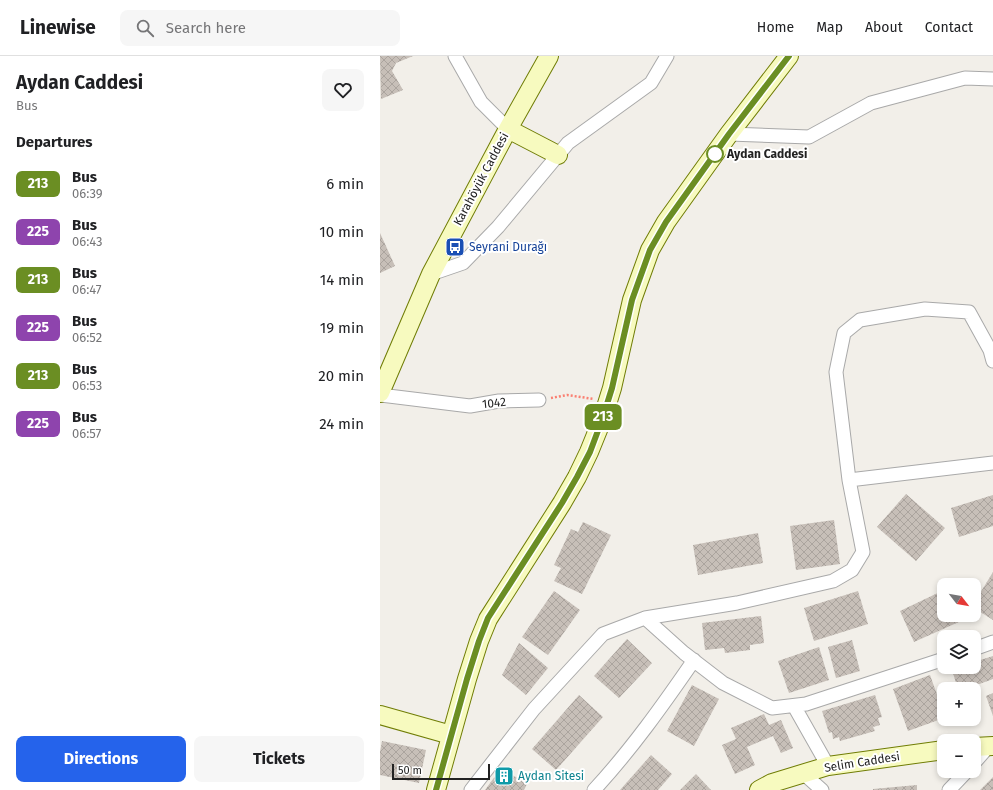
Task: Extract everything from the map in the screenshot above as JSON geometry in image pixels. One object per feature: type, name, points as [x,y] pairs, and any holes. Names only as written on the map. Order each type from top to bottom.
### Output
[{"type":"street","points":[[456,56],[481,102],[508,129],[558,155]]},
{"type":"street","name":"Karahöyük Caddesi","points":[[380,394],[431,274],[508,129],[549,56]]},
{"type":"street","points":[[431,274],[463,263],[498,227],[568,143],[651,83],[667,56]]},
{"type":"street","points":[[436,790],[467,679],[488,618],[577,477],[590,452],[608,402],[632,300],[650,250],[666,222],[729,134],[789,56]]},
{"type":"street","points":[[729,134],[809,137],[871,104],[965,78],[993,79]]},
{"type":"street","points":[[471,790],[534,709],[603,634],[645,618],[737,603],[833,581],[852,570],[863,552],[849,480],[836,372],[844,333],[860,320],[925,309],[969,312],[990,350],[993,361]]},
{"type":"street","name":"1042","points":[[380,394],[470,406],[499,401],[539,400]]},
{"type":"street","points":[[849,480],[993,463]]},
{"type":"street","points":[[645,618],[723,683],[772,708],[806,704],[937,661]]},
{"type":"street","points":[[981,646],[993,642]]},
{"type":"street","points":[[594,790],[609,774],[659,711],[694,660]]},
{"type":"street","points":[[794,706],[828,766]]},
{"type":"street","points":[[380,715],[451,735]]},
{"type":"street","name":"Selim Caddesi","points":[[759,790],[772,783],[828,766],[937,751]]},
{"type":"street","points":[[804,774],[822,790]]},
{"type":"street","points":[[949,790],[960,778]]},
{"type":"path","points":[[539,400],[567,395],[608,402]]},
{"type":"building","points":[[380,56],[413,56],[396,63],[392,71],[403,90],[381,99]]},
{"type":"building","points":[[380,233],[395,266],[380,273]]},
{"type":"building","points":[[906,494],[945,528],[916,561],[877,527]]},
{"type":"building","points":[[993,495],[993,526],[959,537],[951,508]]},
{"type":"building","points":[[834,520],[840,564],[796,570],[790,526]]},
{"type":"building","points":[[583,522],[611,535],[582,594],[554,581],[561,568],[554,565],[571,529],[578,532]]},
{"type":"building","points":[[758,533],[763,563],[698,575],[693,545]]},
{"type":"building","points":[[993,572],[993,620],[981,612],[981,592]]},
{"type":"building","points":[[554,591],[580,610],[548,655],[522,637]]},
{"type":"building","points":[[858,591],[868,624],[814,641],[804,608]]},
{"type":"building","points":[[937,593],[937,622],[959,622],[941,630],[937,630],[937,632],[914,642],[900,611]]},
{"type":"building","points":[[761,616],[764,643],[750,645],[750,650],[725,653],[724,648],[705,650],[702,623]]},
{"type":"building","points":[[627,639],[652,663],[619,698],[594,676]]},
{"type":"building","points":[[852,640],[860,671],[836,678],[828,647]]},
{"type":"building","points":[[519,643],[548,668],[526,695],[502,675]]},
{"type":"building","points":[[819,647],[829,680],[789,693],[778,661]]},
{"type":"building","points":[[993,656],[993,679],[981,683],[981,682],[956,682],[953,674],[981,674],[981,660]]},
{"type":"building","points":[[930,675],[937,694],[937,721],[908,731],[893,689]]},
{"type":"building","points":[[692,685],[719,699],[694,746],[667,731]]},
{"type":"building","points":[[993,693],[993,716],[986,696]]},
{"type":"building","points":[[579,695],[603,717],[556,770],[532,749]]},
{"type":"building","points":[[875,695],[882,717],[878,718],[880,725],[873,727],[875,731],[840,741],[839,737],[833,739],[832,732],[829,733],[822,711]]},
{"type":"building","points":[[764,714],[769,725],[781,720],[793,748],[781,753],[773,736],[747,747],[755,765],[735,774],[722,745],[736,739],[731,728]]},
{"type":"building","points":[[382,741],[426,750],[419,783],[380,775],[380,752]]},
{"type":"building","points":[[651,755],[672,774],[658,790],[620,790]]},
{"type":"building","name":"Aydan Sitesi","points":[[501,768],[527,784],[524,790],[485,790]]},
{"type":"building","points":[[696,774],[711,790],[680,790]]},
{"type":"building","points":[[993,777],[993,790],[980,790]]},
{"type":"building","points":[[917,785],[917,790],[873,790],[873,789]]},
{"type":"bus line","name":"213","points":[[436,790],[467,679],[488,618],[562,503],[590,452],[612,388],[632,300],[650,250],[666,222],[729,134],[789,56]]},
{"type":"place","name":"Aydan Caddesi","points":[[715,154]]},
{"type":"place","name":"Seyrani Durağı","points":[[455,247]]},
{"type":"place","name":"Aydan Sitesi","points":[[504,776]]}]
